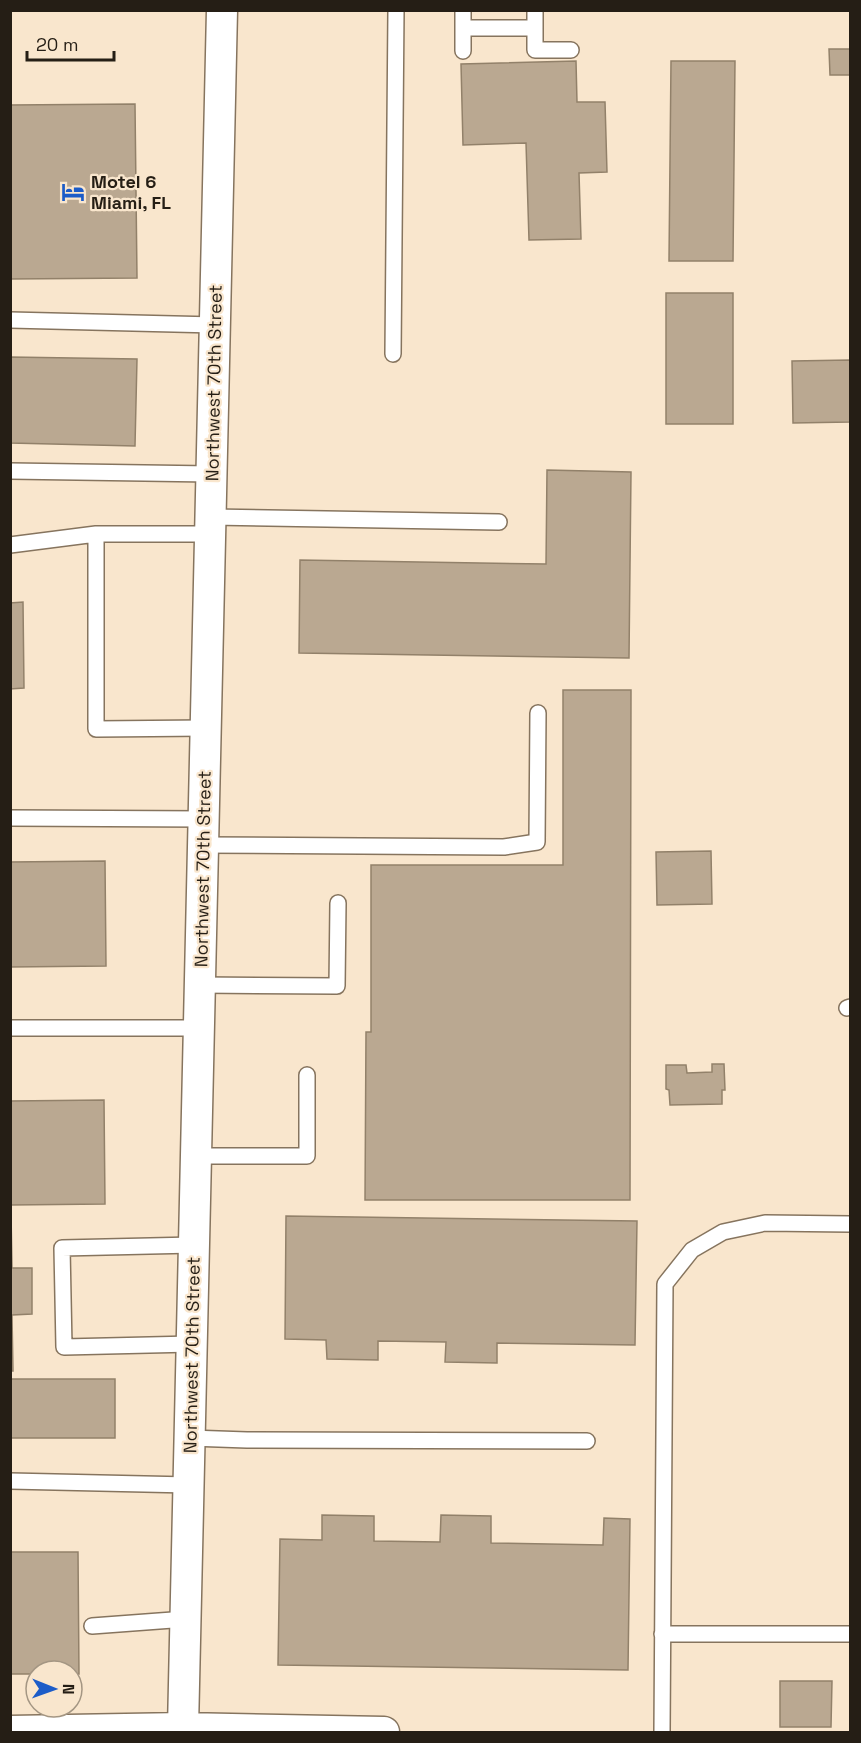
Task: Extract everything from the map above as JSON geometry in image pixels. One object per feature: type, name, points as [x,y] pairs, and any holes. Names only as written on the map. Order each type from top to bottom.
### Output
[{"type":"street","name":"Northwest 70th Street","points":[[183,1728],[222,10]]},
{"type":"street","points":[[20,1731],[183,1728],[384,1732]]},
{"type":"lane","points":[[393,354],[396,10]]},
{"type":"lane","points":[[463,10],[463,51]]},
{"type":"lane","points":[[536,10],[535,50],[571,50]]},
{"type":"lane","points":[[463,28],[535,28]]},
{"type":"lane","points":[[10,320],[215,325]]},
{"type":"lane","points":[[10,471],[212,474]]},
{"type":"lane","points":[[10,546],[96,534],[211,526],[500,522]]},
{"type":"lane","points":[[96,534],[96,729],[206,728]]},
{"type":"lane","points":[[10,818],[203,832],[504,847],[537,842],[538,713]]},
{"type":"lane","points":[[200,985],[337,986],[338,903]]},
{"type":"lane","points":[[10,1028],[199,1028]]},
{"type":"lane","points":[[196,1155],[307,1156],[308,1074]]},
{"type":"lane","points":[[662,1732],[665,1284],[692,1250],[723,1232],[765,1223],[850,1224]]},
{"type":"lane","points":[[192,1344],[64,1347],[62,1248],[194,1245]]},
{"type":"lane","points":[[190,1438],[588,1442]]},
{"type":"lane","points":[[10,1481],[189,1485]]},
{"type":"lane","points":[[92,1626],[186,1619]]},
{"type":"lane","points":[[662,1634],[850,1634]]},
{"type":"building","points":[[829,49],[850,49],[850,75],[830,75]]},
{"type":"building","points":[[576,61],[577,102],[605,102],[607,172],[579,173],[581,239],[529,240],[526,143],[463,145],[461,64]]},
{"type":"building","points":[[671,61],[735,61],[733,261],[669,261]]},
{"type":"building","name":"Motel 6 Miami, FL","points":[[135,104],[137,278],[10,279],[10,105]]},
{"type":"building","points":[[666,293],[733,293],[733,424],[666,424]]},
{"type":"building","points":[[10,357],[137,359],[135,446],[10,443]]},
{"type":"building","points":[[850,360],[850,422],[793,423],[792,361]]},
{"type":"building","points":[[547,470],[631,472],[629,658],[299,653],[300,560],[546,564]]},
{"type":"building","points":[[23,602],[24,688],[10,689],[10,603]]},
{"type":"building","points":[[563,690],[631,690],[630,1200],[365,1200],[366,1032],[371,1032],[371,865],[563,865]]},
{"type":"building","points":[[711,851],[712,904],[657,905],[656,852]]},
{"type":"building","points":[[105,861],[106,966],[10,967],[10,862]]},
{"type":"building","points":[[712,1064],[724,1064],[725,1090],[722,1090],[722,1104],[670,1105],[669,1090],[666,1089],[666,1065],[686,1065],[687,1073],[712,1072]]},
{"type":"building","points":[[104,1100],[105,1204],[10,1205],[10,1101]]},
{"type":"building","points":[[11,1213],[12,1268],[32,1268],[32,1314],[12,1315],[13,1371],[10,1371]]},
{"type":"building","points":[[286,1216],[637,1221],[635,1345],[497,1343],[497,1363],[445,1362],[446,1342],[378,1341],[378,1360],[327,1359],[326,1340],[285,1339]]},
{"type":"building","points":[[10,1379],[115,1379],[115,1438],[10,1438]]},
{"type":"building","points":[[322,1515],[374,1516],[374,1541],[440,1542],[441,1515],[491,1516],[491,1543],[603,1545],[604,1518],[630,1519],[628,1670],[278,1665],[280,1539],[322,1540]]},
{"type":"building","points":[[10,1552],[78,1552],[79,1659],[24,1659],[24,1674],[10,1674]]},
{"type":"building","points":[[780,1681],[832,1681],[831,1727],[780,1727]]},
{"type":"place","name":"Motel 6 Miami, FL","points":[[73,192]]}]
